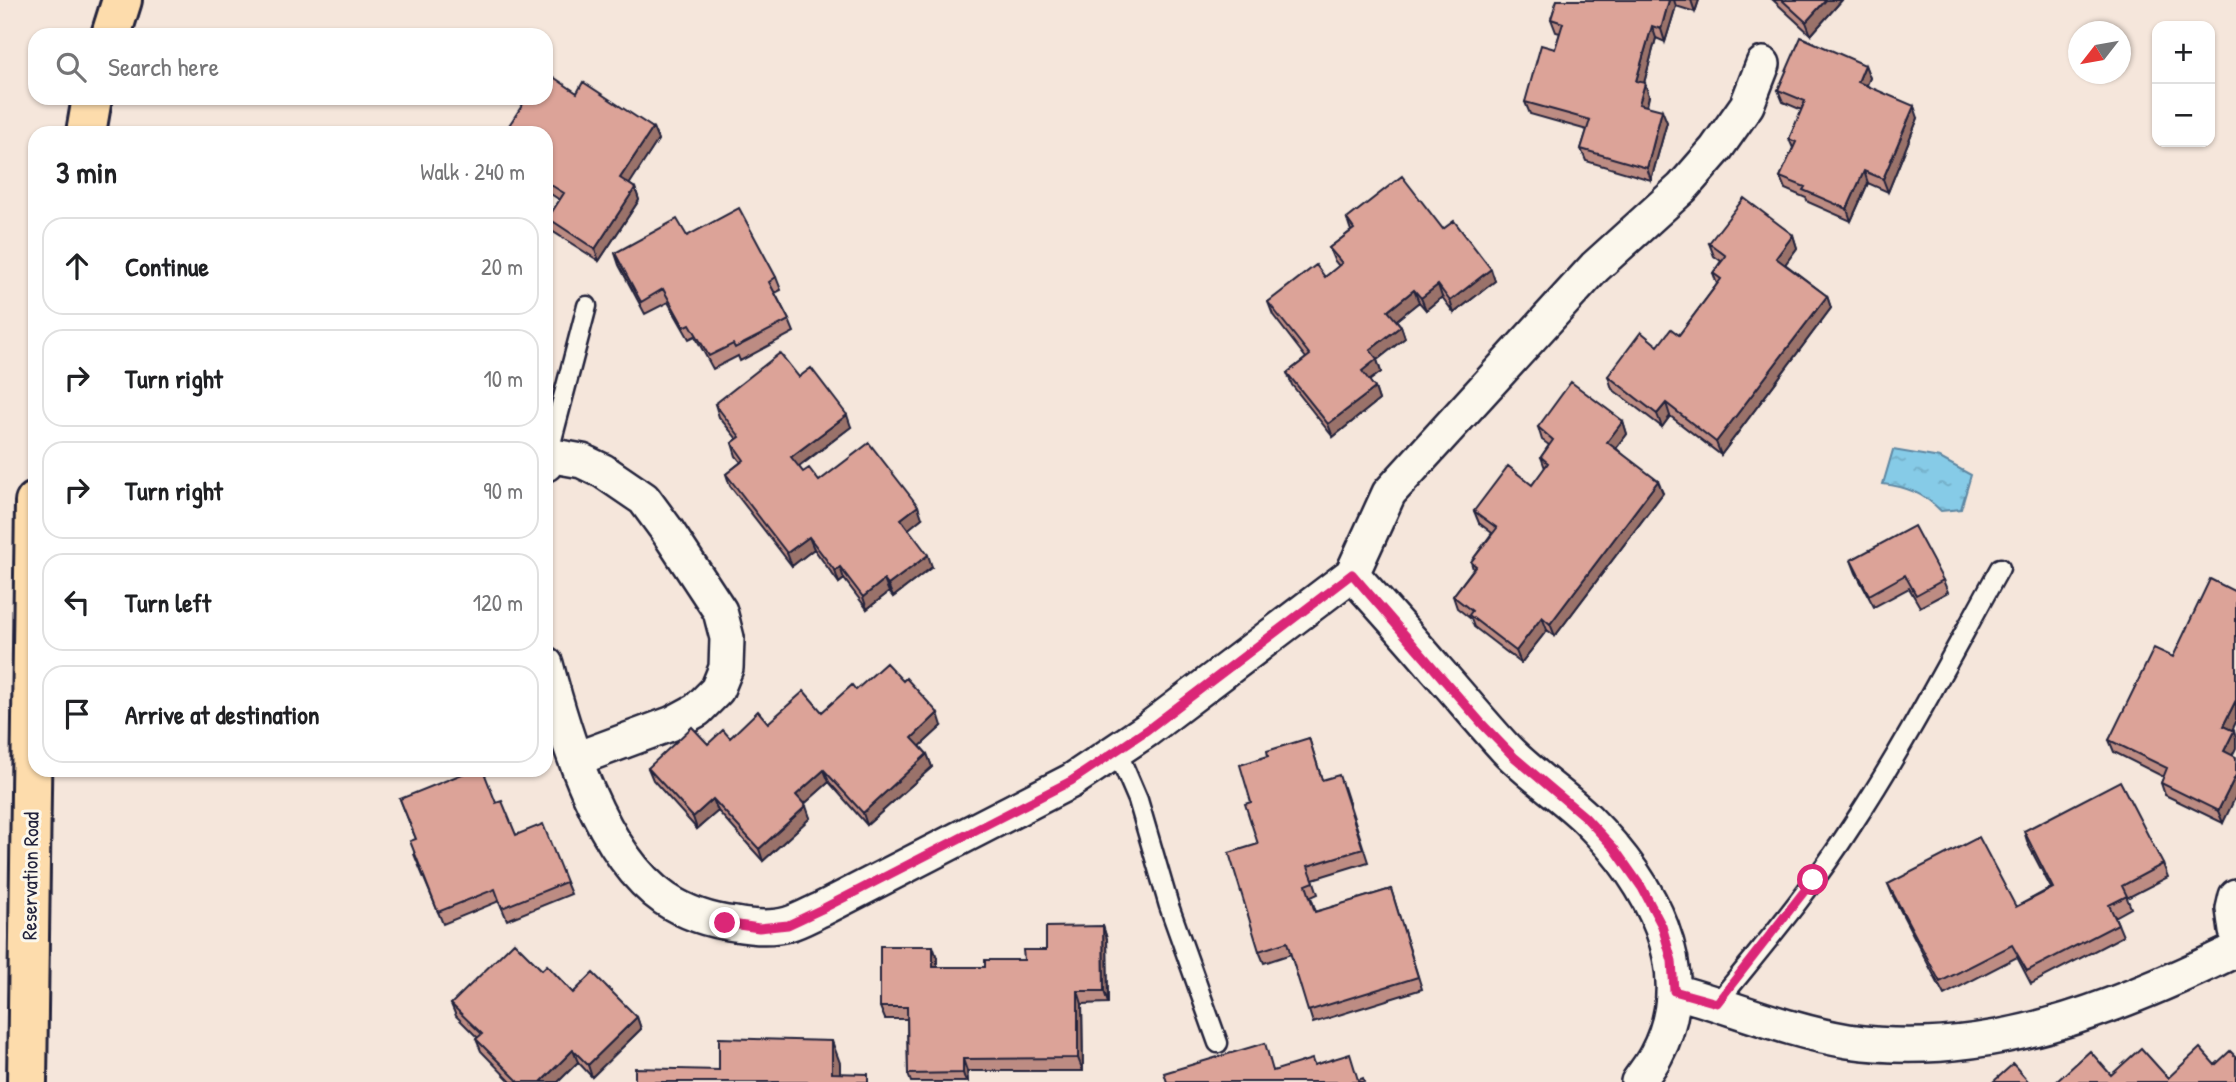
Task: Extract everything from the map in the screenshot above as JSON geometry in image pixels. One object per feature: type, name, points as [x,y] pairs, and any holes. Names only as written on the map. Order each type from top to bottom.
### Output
[{"type":"main road","points":[[113,28],[121,0]]},
{"type":"main road","points":[[87,126],[91,105]]},
{"type":"main road","name":"Reservation Road","points":[[27,1082],[31,777]]},
{"type":"street","points":[[553,690],[576,759],[597,811],[616,846],[664,898],[695,915],[725,923],[759,928],[788,925],[1071,781],[1147,730],[1352,574],[1389,493],[1595,267],[1682,188],[1716,149],[1747,105],[1763,64]]},
{"type":"street","points":[[553,460],[582,461],[603,471],[644,499],[720,611],[727,638],[726,668],[717,690],[697,710],[673,723],[576,759]]},
{"type":"street","points":[[1352,574],[1491,733],[1542,782],[1585,817],[1614,848],[1642,888],[1662,926],[1672,961],[1674,991],[1667,1024],[1656,1055],[1638,1082]]},
{"type":"street","points":[[2236,896],[2233,909],[2236,931]]},
{"type":"street","points":[[1674,991],[1803,1032],[1849,1041],[1942,1045],[1985,1041],[2032,1031],[2123,1001],[2236,950]]},
{"type":"lane","points":[[553,437],[587,306]]},
{"type":"lane","points":[[1717,1003],[1771,936],[1853,825],[2000,569]]},
{"type":"lane","points":[[1117,751],[1138,800],[1169,906],[1218,1043]]},
{"type":"water","points":[[1893,450],[1940,458],[1971,475],[1961,509],[1941,511],[1914,492],[1883,484]]},
{"type":"building","points":[[1557,0],[1669,0],[1661,29],[1652,26],[1636,81],[1645,83],[1639,104],[1662,110],[1647,168],[1581,149],[1590,120],[1525,102],[1541,45],[1555,49],[1563,23],[1551,19]]},
{"type":"building","points":[[1782,0],[1826,0],[1806,22]]},
{"type":"building","points":[[1801,37],[1865,65],[1858,82],[1914,106],[1883,179],[1864,171],[1847,209],[1780,177],[1796,142],[1789,139],[1805,101],[1778,90]]},
{"type":"building","points":[[553,77],[577,93],[583,82],[653,128],[620,178],[635,188],[595,249],[553,221],[553,210],[564,193],[553,186],[553,126],[509,126],[522,105],[553,105]]},
{"type":"building","points":[[1402,176],[1443,229],[1454,221],[1491,269],[1450,301],[1438,285],[1421,298],[1414,290],[1388,311],[1401,326],[1370,350],[1377,359],[1362,371],[1375,388],[1328,424],[1287,373],[1310,355],[1268,302],[1316,265],[1325,277],[1342,263],[1329,248],[1354,229],[1347,219]]},
{"type":"building","points":[[1744,198],[1793,235],[1776,258],[1827,296],[1716,442],[1666,403],[1657,414],[1608,376],[1641,332],[1658,346],[1671,329],[1679,335],[1721,279],[1713,273],[1726,256],[1709,243]]},
{"type":"building","points":[[739,208],[776,277],[769,282],[789,320],[735,348],[733,344],[709,356],[690,324],[684,327],[663,289],[641,302],[615,253],[677,219],[687,236]]},
{"type":"building","points":[[780,353],[799,377],[811,368],[847,415],[791,457],[803,472],[809,468],[819,481],[869,443],[918,506],[901,519],[928,555],[888,585],[884,580],[863,597],[840,567],[835,571],[809,537],[787,553],[726,474],[744,460],[732,443],[740,437],[715,404]]},
{"type":"building","points":[[1571,382],[1623,421],[1607,442],[1658,481],[1550,624],[1542,617],[1516,651],[1469,615],[1472,611],[1453,596],[1476,566],[1471,562],[1497,528],[1474,511],[1508,466],[1532,485],[1548,463],[1541,457],[1553,440],[1538,427]]},
{"type":"building","points":[[1914,526],[1943,580],[1916,595],[1905,575],[1869,595],[1851,560]]},
{"type":"building","points":[[2210,579],[2236,592],[2236,700],[2223,726],[2234,731],[2224,751],[2236,757],[2236,775],[2218,811],[2161,783],[2167,768],[2109,740],[2154,648],[2173,657]]},
{"type":"building","points":[[886,663],[903,681],[906,678],[938,713],[912,738],[927,754],[863,813],[824,770],[796,795],[806,806],[759,849],[713,799],[693,817],[648,768],[692,727],[708,744],[723,730],[730,738],[758,711],[768,723],[804,691],[822,712],[852,685],[856,690]]},
{"type":"building","points":[[1309,738],[1322,780],[1339,775],[1363,849],[1308,866],[1314,882],[1306,885],[1315,912],[1391,889],[1418,977],[1308,1011],[1287,942],[1259,951],[1229,853],[1258,844],[1245,804],[1251,802],[1240,765],[1268,756],[1267,751]]},
{"type":"building","points":[[455,777],[486,777],[496,803],[502,801],[516,835],[543,824],[566,882],[502,908],[495,889],[438,912],[410,841],[416,839],[400,799]]},
{"type":"building","points":[[2120,781],[2163,864],[2122,886],[2127,896],[2109,905],[2118,924],[2027,971],[2012,945],[1940,982],[1888,884],[1979,837],[2016,907],[2053,888],[2024,831]]},
{"type":"building","points":[[1103,926],[1104,991],[1078,991],[1078,1058],[963,1059],[963,1073],[908,1074],[907,1007],[880,1007],[880,946],[933,946],[933,967],[985,967],[985,960],[1024,960],[1023,950],[1046,950],[1046,927]]},
{"type":"building","points":[[514,942],[542,970],[547,965],[573,993],[593,973],[637,1017],[588,1065],[573,1050],[541,1082],[519,1082],[476,1039],[482,1034],[451,1004]]},
{"type":"building","points":[[719,1038],[832,1041],[832,1073],[868,1074],[868,1082],[635,1082],[635,1068],[719,1070]]},
{"type":"building","points":[[1265,1043],[1273,1071],[1312,1059],[1314,1065],[1350,1054],[1358,1080],[1363,1078],[1364,1082],[1167,1082],[1164,1073]]},
{"type":"building","points":[[2141,1048],[2168,1078],[2200,1048],[2215,1065],[2230,1051],[2236,1057],[2236,1082],[2056,1082],[2090,1051],[2111,1075]]},
{"type":"building","points":[[2013,1064],[2029,1082],[1993,1082]]},
{"type":"route","points":[[725,923],[759,928],[788,925],[1071,781],[1147,730],[1352,574],[1483,725],[1514,757],[1585,817],[1614,848],[1642,888],[1662,926],[1672,961],[1674,991],[1717,1003],[1813,880]]}]
